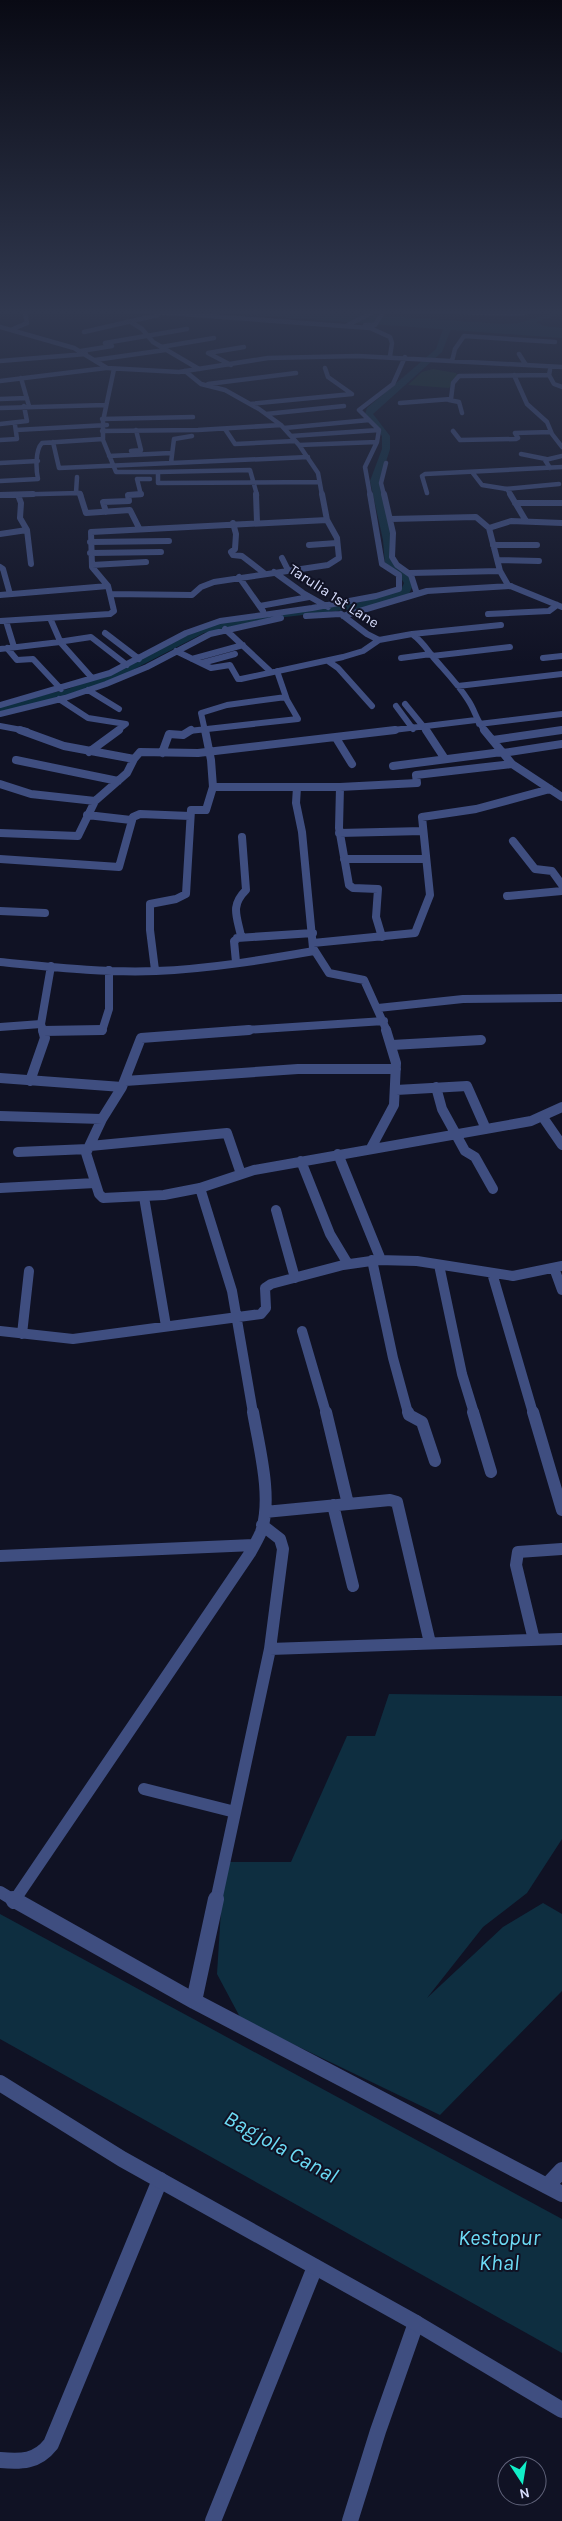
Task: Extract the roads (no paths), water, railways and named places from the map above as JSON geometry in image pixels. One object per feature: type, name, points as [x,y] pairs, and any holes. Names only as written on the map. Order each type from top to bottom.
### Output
[{"type":"street","points":[[0,440],[18,438],[16,430],[56,428]]},
{"type":"street","points":[[102,428],[103,440],[116,472],[158,476]]},
{"type":"street","points":[[120,428],[136,430],[181,428]]},
{"type":"street","points":[[195,428],[206,433],[228,435]]},
{"type":"street","points":[[171,462],[171,453],[176,438],[225,429],[251,428]]},
{"type":"street","points":[[283,428],[308,457],[318,473],[327,520],[337,543],[309,545]]},
{"type":"street","points":[[549,428],[562,447]]},
{"type":"street","points":[[225,429],[235,444],[295,441],[377,442]]},
{"type":"street","points":[[108,454],[141,450],[136,430]]},
{"type":"street","points":[[295,441],[379,430]]},
{"type":"street","points":[[0,705],[61,688],[127,665],[186,633],[207,625],[265,613],[326,607],[398,589],[399,575],[382,564],[365,467],[377,442],[379,430]]},
{"type":"street","points":[[453,431],[460,440],[516,439],[518,438],[515,433],[551,432]]},
{"type":"street","points":[[0,481],[38,479],[36,471],[40,444],[103,440]]},
{"type":"street","points":[[53,442],[59,468],[308,457]]},
{"type":"street","points":[[108,454],[171,453]]},
{"type":"street","points":[[142,454],[144,463]]},
{"type":"street","points":[[521,454],[546,459],[562,456]]},
{"type":"street","points":[[546,459],[550,468]]},
{"type":"street","points":[[227,460],[229,470]]},
{"type":"street","points":[[0,463],[38,461]]},
{"type":"street","points":[[386,462],[381,483],[394,540],[392,557],[398,565],[410,573],[500,570]]},
{"type":"street","points":[[427,493],[423,475],[562,467]]},
{"type":"street","points":[[106,512],[103,502],[129,501],[128,495],[140,495],[137,479],[229,470],[249,470],[257,497],[257,522]]},
{"type":"street","points":[[472,472],[482,485],[505,489],[559,484]]},
{"type":"street","points":[[158,476],[158,483],[319,482]]},
{"type":"street","points":[[76,493],[77,477]]},
{"type":"street","points":[[26,496],[28,480]]},
{"type":"street","points":[[505,489],[526,521]]},
{"type":"street","points":[[0,495],[81,494],[86,513],[130,510],[139,528]]},
{"type":"street","points":[[18,495],[21,503],[20,518],[27,530],[31,564]]},
{"type":"street","points":[[515,503],[562,503]]},
{"type":"street","points":[[390,519],[476,517],[483,525],[490,528],[511,521],[562,523]]},
{"type":"street","points":[[61,688],[33,659],[17,660],[7,648],[3,621],[110,614],[114,611],[108,586],[92,565],[90,553],[91,532],[233,523],[327,520]]},
{"type":"street","points":[[233,523],[236,536],[235,549],[231,552],[233,555],[242,556],[264,573]]},
{"type":"street","points":[[490,528],[500,570],[511,586]]},
{"type":"street","points":[[0,534],[27,530]]},
{"type":"street","points":[[90,542],[169,541]]},
{"type":"street","name":"Tarulia 1st Lane","points":[[274,572],[328,565],[335,562],[339,558],[337,543]]},
{"type":"street","points":[[493,545],[537,544]]},
{"type":"street","points":[[90,553],[162,552]]},
{"type":"street","points":[[282,558],[288,570]]},
{"type":"street","points":[[498,560],[539,561]]},
{"type":"street","points":[[92,565],[146,562]]},
{"type":"street","points":[[0,567],[4,569],[10,594]]},
{"type":"street","points":[[110,594],[192,595],[206,584],[274,572]]},
{"type":"street","name":"Tarulia 1st Lane","points":[[274,572],[309,597],[341,614],[367,634],[379,640]]},
{"type":"street","points":[[410,573],[417,594]]},
{"type":"street","points":[[239,577],[265,613]]},
{"type":"street","points":[[0,595],[108,586]]},
{"type":"street","points":[[0,714],[88,690],[147,667],[176,651],[226,629],[274,619],[341,614],[390,604],[417,594],[442,589],[511,586],[560,606]]},
{"type":"street","points":[[260,606],[309,597]]},
{"type":"street","points":[[488,614],[549,611],[560,606]]},
{"type":"street","points":[[50,618],[59,642],[92,678]]},
{"type":"street","points":[[176,651],[213,668],[230,665],[240,680],[358,653],[379,640],[412,634],[501,625]]},
{"type":"street","points":[[162,753],[169,734],[182,735],[190,730],[298,719],[274,671],[226,629]]},
{"type":"street","points":[[105,633],[139,659]]},
{"type":"street","points":[[412,634],[424,643],[431,655],[458,686],[470,702],[477,722],[512,764],[562,797]]},
{"type":"street","points":[[7,648],[91,637],[127,665]]},
{"type":"street","points":[[192,659],[246,648]]},
{"type":"street","points":[[202,663],[246,648]]},
{"type":"street","points":[[402,658],[510,648]]},
{"type":"street","points":[[543,658],[562,656]]},
{"type":"street","points":[[328,661],[338,668],[372,706]]},
{"type":"street","points":[[458,686],[562,674]]},
{"type":"street","points":[[88,690],[119,709]]},
{"type":"street","points":[[155,970],[150,930],[150,904],[176,900],[187,892],[190,816],[192,809],[207,809],[213,787],[209,752],[201,713],[227,705],[286,696]]},
{"type":"street","points":[[59,699],[88,718],[126,724],[89,752]]},
{"type":"street","points":[[406,704],[445,759]]},
{"type":"street","points":[[396,706],[413,729]]},
{"type":"street","points":[[0,833],[76,836],[95,801],[130,772],[134,759],[140,752],[209,752],[424,727],[562,714]]},
{"type":"street","points":[[0,726],[28,731],[64,746],[134,759]]},
{"type":"street","points":[[493,740],[562,730]]},
{"type":"street","points":[[336,738],[352,764]]},
{"type":"street","points":[[393,766],[562,744]]},
{"type":"street","points":[[16,760],[118,781]]},
{"type":"street","points":[[213,787],[340,787],[417,782],[416,775],[512,764]]},
{"type":"street","points":[[0,784],[31,794],[95,801]]},
{"type":"street","points":[[297,787],[296,803],[302,832],[314,947],[329,973],[364,980],[384,1021],[392,1045],[396,1069],[394,1105],[371,1148]]},
{"type":"street","points":[[340,787],[339,832],[350,887],[378,889],[376,917],[382,937]]},
{"type":"street","points":[[1,964],[109,970],[155,970],[236,962],[314,947],[417,931],[430,895],[422,817],[476,809],[550,789]]},
{"type":"street","points":[[0,858],[120,867],[133,817],[140,814],[190,816]]},
{"type":"street","points":[[87,815],[131,820]]},
{"type":"street","points":[[339,832],[423,831]]},
{"type":"street","points":[[236,962],[234,941],[242,936],[235,909],[237,899],[246,890],[242,837]]},
{"type":"street","points":[[513,841],[535,869],[552,871],[562,885]]},
{"type":"street","points":[[344,859],[426,859]]},
{"type":"street","points":[[507,896],[562,892]]},
{"type":"street","points":[[0,911],[45,913]]},
{"type":"street","points":[[237,938],[313,933]]},
{"type":"street","points":[[30,1081],[44,1038],[42,1027],[51,966]]},
{"type":"street","points":[[0,1027],[42,1027],[102,1031],[109,1009],[109,970]]},
{"type":"street","points":[[378,1008],[463,999],[562,998]]},
{"type":"street","points":[[384,1021],[144,1037],[139,1040],[124,1084],[102,1119],[89,1147],[87,1160],[103,1198],[144,1197],[200,1188],[240,1174],[301,1161],[531,1121],[562,1107]]},
{"type":"street","points":[[392,1045],[481,1040]]},
{"type":"street","points":[[0,1078],[30,1081],[124,1084],[298,1069],[396,1069]]},
{"type":"street","points":[[396,1090],[467,1086],[486,1129]]},
{"type":"street","points":[[436,1087],[442,1109],[466,1153],[475,1157],[493,1189]]},
{"type":"street","points":[[0,1116],[55,1116],[102,1119]]},
{"type":"street","points":[[542,1116],[562,1145]]},
{"type":"street","points":[[18,1152],[227,1133],[240,1174]]},
{"type":"street","points":[[338,1154],[359,1202],[377,1260],[385,1327],[401,1391],[409,1415],[422,1422],[435,1461]]},
{"type":"street","points":[[301,1161],[330,1234],[348,1264]]},
{"type":"street","points":[[0,1188],[95,1182]]},
{"type":"street","points":[[14,1901],[254,1545],[262,1525],[265,1512],[264,1475],[237,1316],[221,1249],[200,1188]]},
{"type":"street","points":[[144,1197],[166,1326]]},
{"type":"street","points":[[276,1210],[295,1278]]},
{"type":"street","points":[[0,1331],[73,1339],[265,1312],[265,1288],[271,1284],[348,1264],[377,1260],[440,1265],[512,1276],[558,1267],[562,1290]]},
{"type":"street","points":[[440,1265],[462,1374],[491,1472]]},
{"type":"street","points":[[22,1334],[29,1271]]},
{"type":"street","points":[[492,1273],[562,1510]]},
{"type":"street","points":[[302,1331],[336,1448],[348,1504]]},
{"type":"street","points":[[265,1512],[390,1500],[396,1502],[430,1643]]},
{"type":"street","points":[[333,1505],[353,1586]]},
{"type":"street","points":[[194,2001],[270,1649],[283,1548],[280,1540],[262,1525]]},
{"type":"street","points":[[0,1556],[254,1545]]},
{"type":"street","points":[[534,1640],[516,1565],[516,1557],[518,1552],[562,1549]]},
{"type":"street","points":[[270,1649],[562,1639]]},
{"type":"street","points":[[144,1789],[235,1812]]},
{"type":"street","points":[[0,1892],[194,2001],[562,2194]]},
{"type":"street","points":[[0,2083],[122,2159],[416,2323],[562,2410]]},
{"type":"street","points":[[547,2186],[562,2170]]},
{"type":"street","points":[[0,2460],[24,2462],[36,2460],[45,2453],[51,2444],[160,2180]]},
{"type":"street","points":[[213,2521],[315,2267]]},
{"type":"street","points":[[350,2521],[378,2431],[416,2323]]},
{"type":"water","points":[[389,1694],[562,1696],[562,1839],[527,1893],[483,1927],[427,1998],[503,1927],[543,1903],[562,1914],[562,1991],[440,2115],[241,2019],[217,1974],[224,1862],[291,1862],[347,1736],[375,1736]]},
{"type":"water","name":"Kestopur Khal","points":[[0,1914],[562,2219],[562,2353],[0,2039]]},
{"type":"waterway","points":[[0,709],[72,691],[117,674],[200,631],[260,617],[362,605],[405,592],[409,583],[403,573],[390,565],[388,540],[375,481],[386,449],[386,436],[380,428]]},
{"type":"water label","name":"Bagjola Canal","points":[[281,2147]]}]
